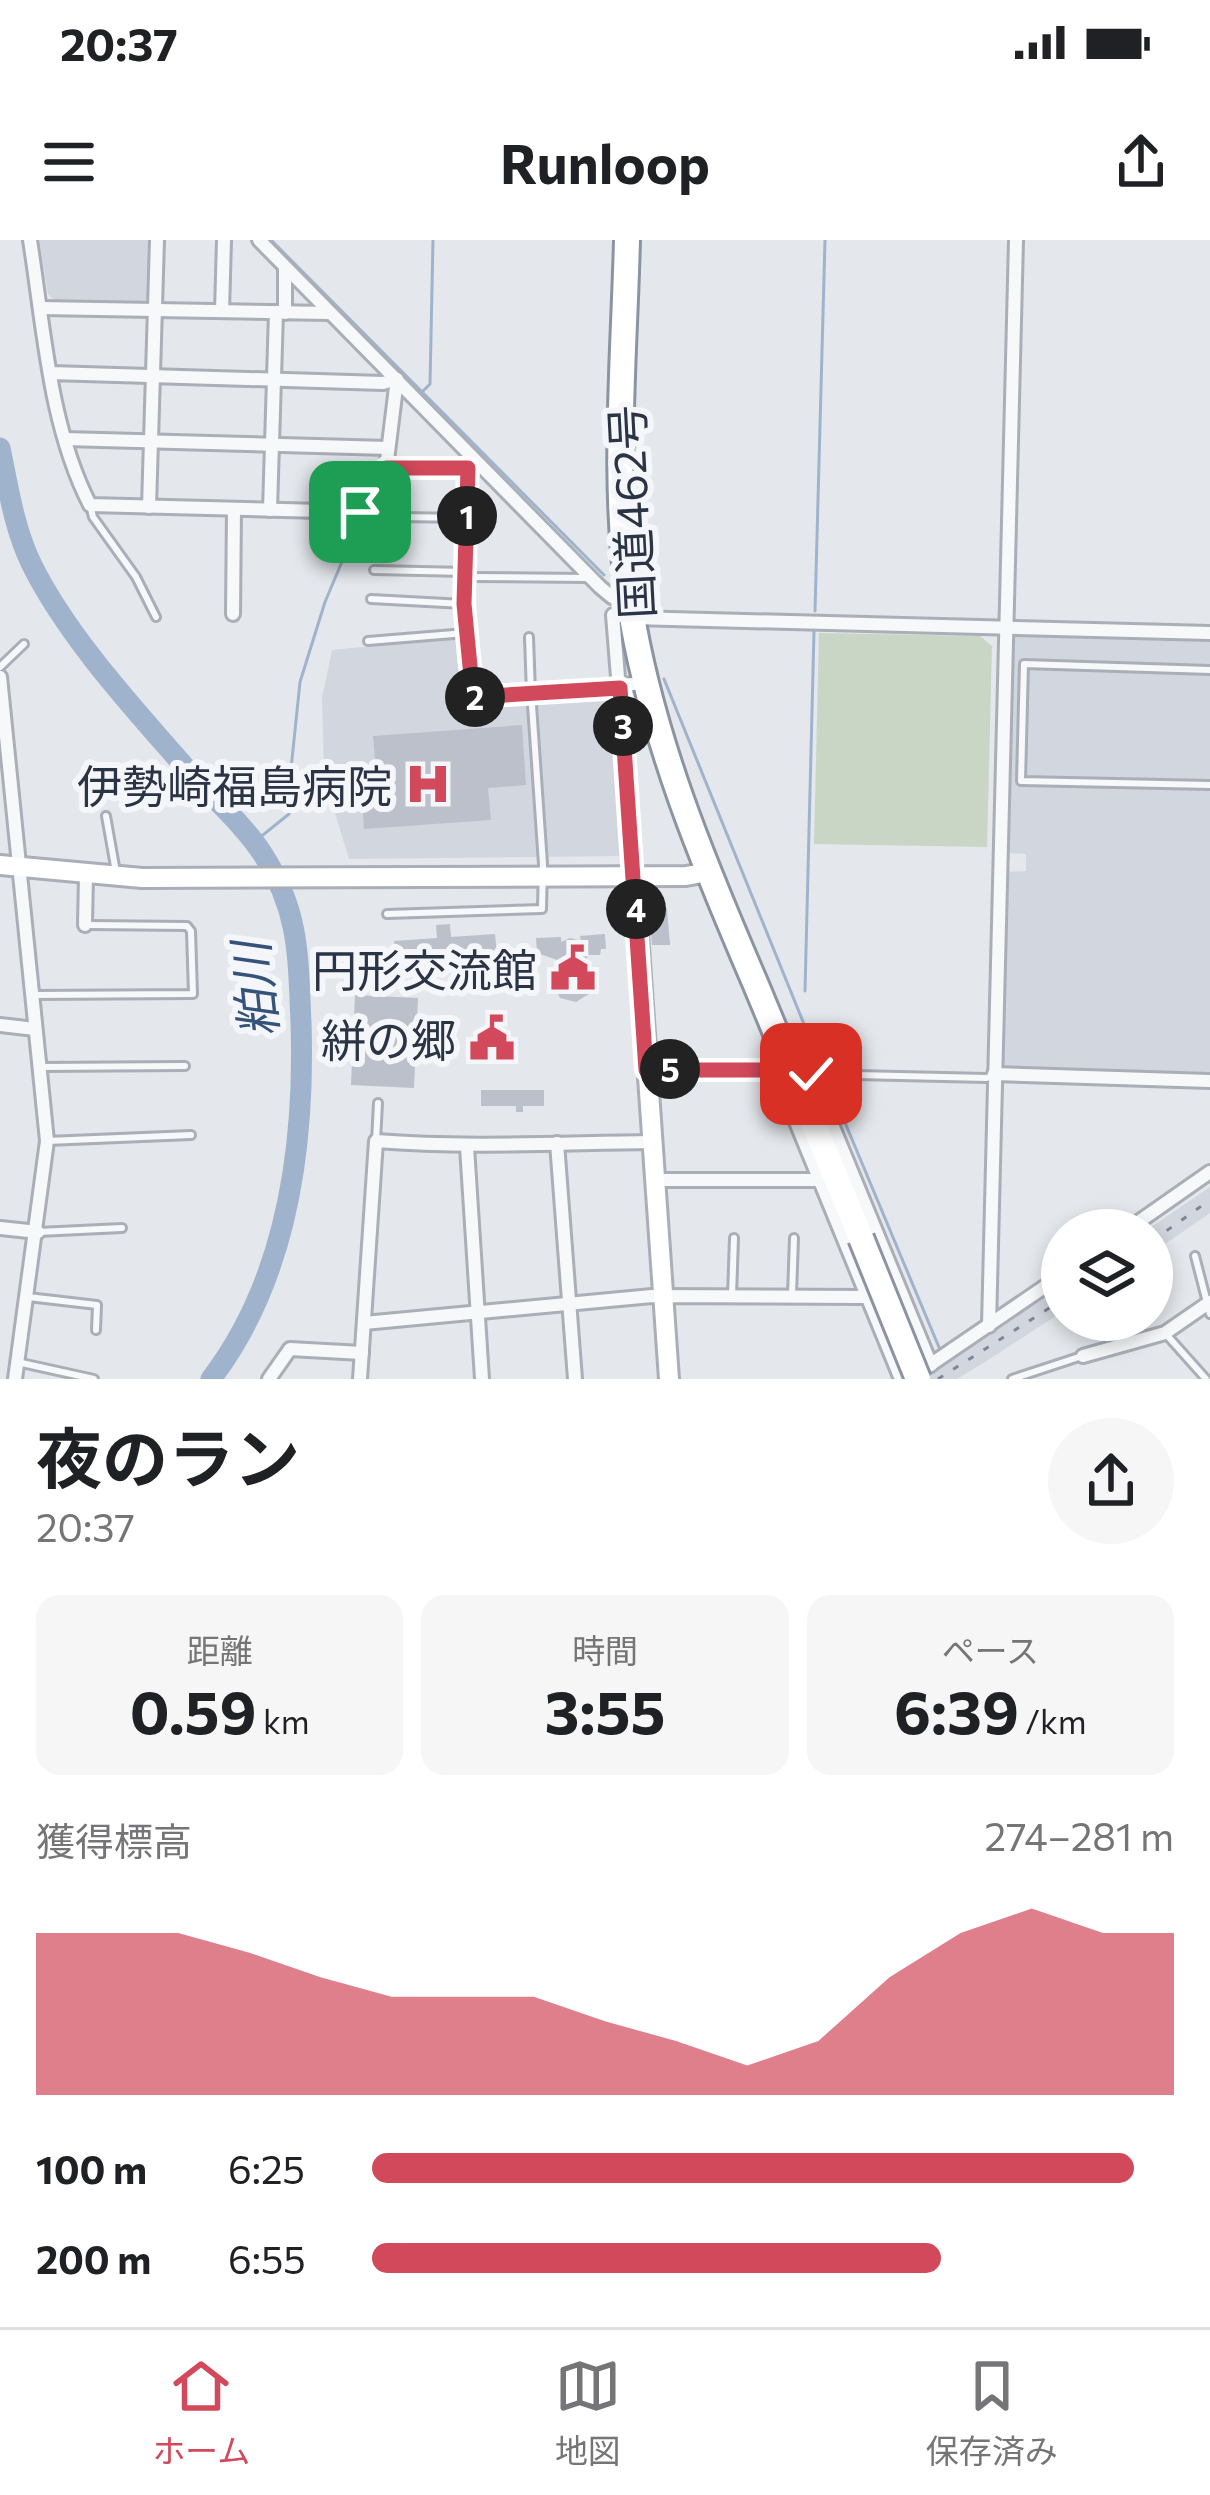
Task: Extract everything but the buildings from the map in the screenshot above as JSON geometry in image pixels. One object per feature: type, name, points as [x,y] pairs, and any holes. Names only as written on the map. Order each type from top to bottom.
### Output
[{"type":"highway","name":"国道462号","points":[[627,240],[622,488],[625,612],[633,686],[780,1059],[924,1372]]},
{"type":"street","points":[[30,240],[65,439],[90,506],[360,512],[384,485],[397,379]]},
{"type":"street","points":[[149,507],[158,240]]},
{"type":"street","points":[[222,311],[224,240]]},
{"type":"street","points":[[259,240],[397,379],[470,462],[625,612],[1210,633]]},
{"type":"street","points":[[989,1326],[1016,240]]},
{"type":"street","points":[[270,510],[274,380],[285,267]]},
{"type":"street","points":[[40,308],[330,313]]},
{"type":"street","points":[[51,373],[382,383],[397,379]]},
{"type":"street","points":[[65,439],[388,448]]},
{"type":"street","points":[[466,633],[470,462]]},
{"type":"street","points":[[233,614],[234,509]]},
{"type":"street","points":[[0,676],[10,866],[31,995],[47,1142],[15,1379]]},
{"type":"street","points":[[473,697],[531,700],[633,686],[634,876],[669,1379]]},
{"type":"street","points":[[10,866],[116,877],[686,876],[708,872]]},
{"type":"street","points":[[85,925],[86,875]]},
{"type":"street","points":[[0,1025],[35,1029]]},
{"type":"street","points":[[924,1372],[811,1074],[800,1057],[780,1059],[819,1180],[904,1379],[924,1372],[1041,1290]]},
{"type":"street","points":[[994,1075],[1210,1081]]},
{"type":"street","points":[[360,1379],[376,1141],[467,1148],[500,1142],[651,1142]]},
{"type":"street","points":[[557,1143],[575,1379]]},
{"type":"street","points":[[467,1148],[482,1379]]},
{"type":"street","points":[[1157,1209],[1210,1172]]},
{"type":"street","points":[[654,1180],[819,1180]]},
{"type":"street","points":[[0,1228],[38,1232]]},
{"type":"street","points":[[364,1323],[664,1296],[868,1297]]},
{"type":"street","points":[[1173,1329],[1209,1306]]},
{"type":"street","points":[[1083,1356],[1139,1341]]},
{"type":"street","points":[[269,1379],[290,1348],[362,1353]]},
{"type":"lane","points":[[386,468],[470,462]]},
{"type":"lane","points":[[90,506],[156,617]]},
{"type":"lane","points":[[398,517],[467,518]]},
{"type":"lane","points":[[374,570],[590,577]]},
{"type":"lane","points":[[371,599],[464,604]]},
{"type":"lane","points":[[368,641],[466,633],[473,697]]},
{"type":"lane","points":[[387,914],[542,909],[529,638]]},
{"type":"lane","points":[[0,667],[24,644]]},
{"type":"lane","points":[[1021,781],[1024,664],[1210,670]]},
{"type":"lane","points":[[1001,780],[1210,785]]},
{"type":"lane","points":[[106,816],[116,877]]},
{"type":"lane","points":[[31,995],[193,994],[187,926],[85,925]]},
{"type":"lane","points":[[646,1070],[780,1059]]},
{"type":"lane","points":[[39,1067],[185,1066]]},
{"type":"lane","points":[[811,1074],[994,1075]]},
{"type":"lane","points":[[376,1141],[378,1103]]},
{"type":"lane","points":[[47,1142],[191,1135]]},
{"type":"lane","points":[[38,1232],[122,1228]]},
{"type":"lane","points":[[732,1296],[734,1238]]},
{"type":"lane","points":[[792,1298],[794,1238]]},
{"type":"lane","points":[[1195,1256],[1209,1306]]},
{"type":"lane","points":[[28,1298],[97,1305],[96,1330]]},
{"type":"lane","points":[[1171,1341],[1206,1379]]},
{"type":"lane","points":[[1012,1379],[1083,1356]]},
{"type":"lane","points":[[17,1363],[94,1379]]},
{"type":"shaded area","points":[[39,240],[153,240],[151,298],[143,305],[55,301],[48,294]]},
{"type":"shaded area","points":[[1014,636],[1210,640],[1210,1072],[1007,1069],[1001,1064],[1006,872],[1026,871],[1026,854],[1006,853]]},
{"type":"shaded area","points":[[461,637],[470,703],[614,695],[622,856],[349,859],[324,777],[322,698],[332,650]]},
{"type":"shaded area","points":[[1210,1187],[1210,1213],[1173,1239],[1173,1212]]},
{"type":"shaded area","points":[[1041,1300],[1041,1326],[985,1362],[957,1379],[918,1379]]},
{"type":"green space","points":[[819,633],[980,636],[992,646],[987,847],[814,844]]},
{"type":"waterway","points":[[271,240],[604,575]]},
{"type":"waterway","points":[[423,391],[430,384],[433,240]]},
{"type":"waterway","points":[[815,611],[825,240]]},
{"type":"waterway","name":"粕川","points":[[0,448],[20,536],[46,591],[126,700],[256,845],[276,877],[291,917],[301,1023],[295,1163],[274,1254],[258,1298],[211,1379]]},
{"type":"waterway","points":[[291,769],[300,682],[349,545]]},
{"type":"waterway","points":[[805,991],[814,631]]},
{"type":"waterway","points":[[664,679],[821,1066]]},
{"type":"waterway","points":[[253,843],[289,814],[292,801]]},
{"type":"waterway","points":[[828,1082],[941,1352]]},
{"type":"waterway","points":[[940,1350],[982,1322],[989,1087]]},
{"type":"railway","points":[[1173,1226],[1210,1200]]},
{"type":"railway","points":[[938,1379],[1041,1313]]},
{"type":"place","name":"伊勢崎福島病院","points":[[428,784]]},
{"type":"place","name":"円形交流館","points":[[573,968]]},
{"type":"place","name":"絣の郷","points":[[492,1038]]},
{"type":"route","points":[[360,512],[384,485],[386,468],[468,468],[464,604],[473,697],[620,688],[646,1070],[776,1069],[783,1050],[800,1057],[811,1074]]}]
